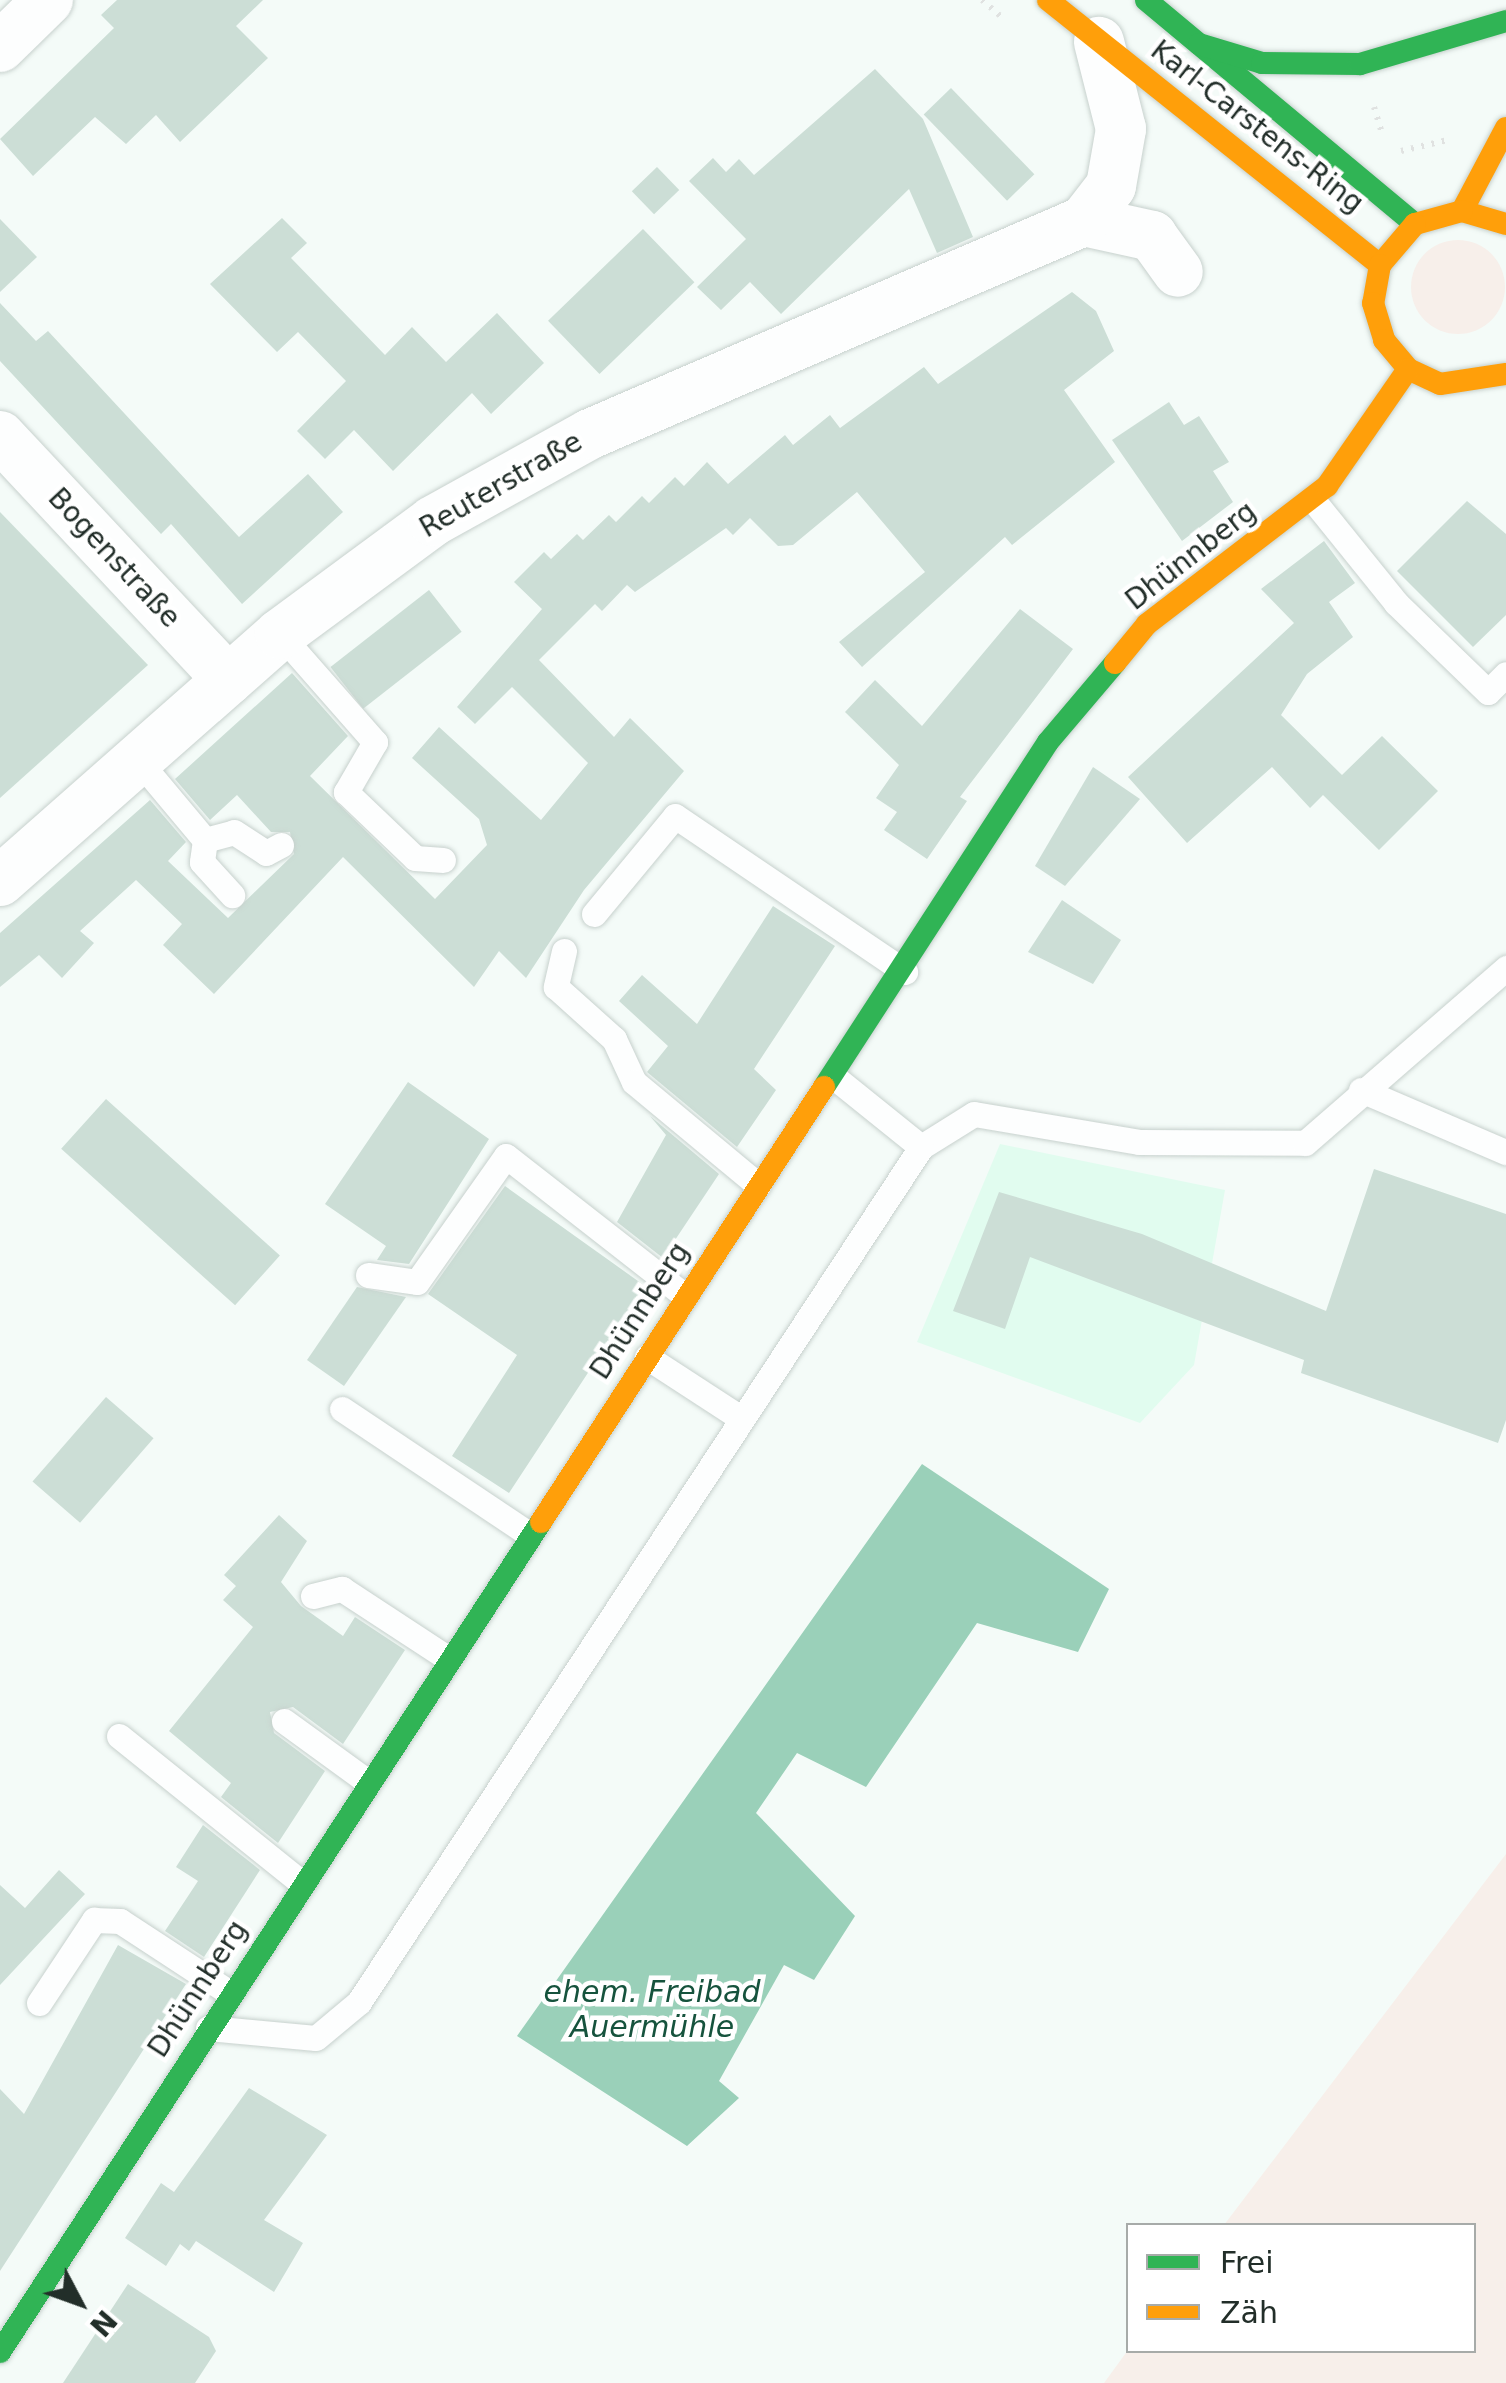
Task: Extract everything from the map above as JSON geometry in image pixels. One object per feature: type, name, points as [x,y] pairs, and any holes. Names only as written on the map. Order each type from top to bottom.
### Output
[{"type":"street","points":[[0,47],[48,0]]},
{"type":"street","name":"Karl-Carstens-Ring","points":[[1048,0],[1380,265]]},
{"type":"street","name":"Karl-Carstens-Ring","points":[[1146,0],[1415,224]]},
{"type":"street","points":[[1199,44],[1262,62],[1360,64],[1506,22]]},
{"type":"street","points":[[1099,42],[1121,130],[1111,186],[1084,221],[1152,236],[1178,272]]},
{"type":"street","points":[[1462,211],[1502,136]]},
{"type":"street","points":[[1506,224],[1462,211],[1415,224],[1380,265],[1373,303],[1384,340],[1408,370],[1440,384],[1506,374]]},
{"type":"street","name":"Reuterstraße","points":[[0,880],[280,634],[433,521],[590,434],[1084,221]]},
{"type":"street","name":"Dhünnberg","points":[[2,2344],[758,1185],[905,972],[1048,742],[1147,624],[1313,500],[1408,370]]},
{"type":"street","name":"Bogenstraße","points":[[0,436],[228,680]]},
{"type":"lane","points":[[1313,500],[1396,603],[1488,692],[1506,674]]},
{"type":"lane","points":[[280,634],[376,742],[346,792],[415,858],[444,860]]},
{"type":"lane","points":[[138,760],[205,840],[202,862],[232,896]]},
{"type":"lane","points":[[594,914],[675,816],[905,972]]},
{"type":"lane","points":[[205,840],[234,832],[266,852],[281,845]]},
{"type":"lane","points":[[564,952],[556,987],[614,1039],[634,1082],[758,1185]]},
{"type":"lane","points":[[208,2028],[316,2038],[359,2002],[922,1147],[974,1114],[1140,1142],[1305,1143],[1360,1090],[1506,968]]},
{"type":"lane","points":[[834,1077],[922,1147]]},
{"type":"lane","points":[[1360,1090],[1506,1152]]},
{"type":"lane","points":[[368,1276],[417,1282],[506,1156],[685,1296]]},
{"type":"lane","points":[[648,1357],[742,1419]]},
{"type":"lane","points":[[342,1409],[530,1535]]},
{"type":"lane","points":[[313,1596],[342,1588],[449,1658]]},
{"type":"lane","points":[[284,1721],[368,1782]]},
{"type":"lane","points":[[119,1736],[302,1884]]},
{"type":"lane","points":[[39,2003],[94,1920],[120,1921],[230,1993]]},
{"type":"path","points":[[1357,172],[1388,154],[1460,137],[1502,136]]},
{"type":"shaded area","points":[[1449,240],[1467,240],[1492,253],[1502,269],[1502,305],[1492,321],[1467,334],[1449,334],[1424,321],[1411,296],[1411,278],[1424,253]]},
{"type":"shaded area","points":[[1000,1144],[1225,1190],[1194,1365],[1140,1423],[917,1342]]},
{"type":"shaded area","points":[[1506,1854],[1506,2383],[1104,2383],[1126,2353],[1476,2353],[1476,2223],[1226,2223]]},
{"type":"water","name":"ehem. Freibad Auermühle","points":[[922,1464],[1109,1589],[1078,1652],[977,1623],[866,1787],[797,1753],[756,1813],[855,1916],[814,1980],[784,1965],[719,2081],[739,2098],[687,2146],[517,2036]]},
{"type":"building","points":[[117,0],[263,0],[236,26],[268,58],[180,142],[156,115],[126,144],[95,117],[33,176],[0,139],[114,28],[101,15]]},
{"type":"building","points":[[875,69],[923,119],[973,237],[937,253],[909,189],[781,314],[750,282],[721,310],[697,287],[746,239],[689,181],[713,158],[726,172],[739,159],[754,175]]},
{"type":"building","points":[[951,88],[1034,174],[1007,201],[924,114]]},
{"type":"building","points":[[657,167],[679,190],[654,214],[632,191]]},
{"type":"building","points":[[282,218],[307,243],[291,258],[385,355],[412,327],[446,362],[497,313],[544,363],[491,414],[472,393],[393,471],[354,430],[325,459],[297,431],[346,381],[298,332],[277,352],[210,284]]},
{"type":"building","points":[[0,219],[37,257],[0,292]]},
{"type":"building","points":[[643,229],[694,282],[599,374],[548,321]]},
{"type":"building","points":[[1072,292],[1096,311],[1114,351],[1064,390],[1115,462],[1012,545],[1005,537],[862,667],[839,642],[925,572],[857,492],[793,545],[778,546],[750,518],[733,535],[726,528],[635,592],[627,585],[602,611],[595,604],[539,660],[614,737],[630,718],[684,771],[584,890],[526,978],[499,951],[474,987],[343,857],[214,994],[163,945],[182,924],[136,880],[80,931],[94,943],[62,978],[39,955],[0,987],[0,933],[150,800],[186,842],[168,861],[228,918],[294,854],[290,832],[271,832],[237,795],[210,820],[175,779],[292,673],[348,736],[310,776],[435,899],[487,845],[479,819],[412,758],[439,727],[541,820],[588,763],[512,687],[475,724],[457,707],[542,609],[514,582],[544,552],[551,559],[577,534],[583,540],[609,515],[616,522],[642,496],[649,503],[675,477],[684,486],[707,462],[728,484],[785,435],[793,445],[830,415],[840,428],[924,367],[938,384]]},
{"type":"building","points":[[0,303],[36,341],[48,331],[239,537],[308,474],[343,512],[242,604],[171,524],[161,534],[0,361]]},
{"type":"building","points":[[1169,402],[1184,425],[1199,416],[1229,462],[1213,471],[1233,502],[1182,541],[1112,440]]},
{"type":"building","points":[[1467,501],[1506,534],[1506,615],[1473,647],[1397,571]]},
{"type":"building","points":[[0,512],[148,665],[0,798]]},
{"type":"building","points":[[1324,541],[1355,583],[1329,602],[1353,637],[1307,674],[1281,715],[1342,775],[1382,736],[1438,791],[1379,850],[1323,795],[1310,808],[1272,767],[1187,843],[1128,777],[1294,623],[1261,589]]},
{"type":"building","points":[[429,590],[462,632],[363,709],[330,667]]},
{"type":"building","points":[[1020,609],[1073,649],[960,797],[967,801],[927,859],[884,830],[897,812],[876,798],[899,765],[845,712],[875,680],[922,726]]},
{"type":"building","points":[[1093,767],[1140,799],[1065,886],[1035,866]]},
{"type":"building","points":[[1062,900],[1121,940],[1093,984],[1028,952]]},
{"type":"building","points":[[773,906],[835,946],[754,1069],[776,1090],[737,1147],[647,1072],[668,1046],[619,1001],[642,975],[697,1024]]},
{"type":"building","points":[[408,1082],[489,1139],[409,1264],[377,1260],[386,1246],[325,1204]]},
{"type":"building","points":[[106,1099],[280,1256],[235,1305],[61,1149]]},
{"type":"building","points":[[650,1116],[719,1174],[663,1258],[617,1222],[666,1135]]},
{"type":"building","points":[[1374,1169],[1506,1214],[1506,1420],[1498,1443],[1301,1373],[1304,1360],[1030,1257],[1005,1329],[953,1311],[999,1192],[1142,1234],[1326,1311]]},
{"type":"building","points":[[505,1186],[645,1286],[509,1493],[452,1456],[517,1355],[428,1294]]},
{"type":"building","points":[[357,1287],[406,1297],[344,1386],[307,1360]]},
{"type":"building","points":[[106,1397],[154,1438],[80,1523],[33,1482]]},
{"type":"building","points":[[279,1515],[307,1541],[281,1582],[301,1606],[343,1636],[355,1617],[405,1650],[343,1744],[293,1707],[270,1712],[274,1733],[325,1771],[278,1843],[221,1797],[231,1783],[169,1731],[253,1627],[223,1600],[236,1586],[224,1575]]},
{"type":"building","points":[[203,1825],[260,1870],[204,1957],[165,1931],[198,1881],[176,1867]]},
{"type":"building","points":[[59,1870],[85,1894],[0,1985],[0,1885],[25,1908]]},
{"type":"building","points":[[118,1945],[186,1984],[0,2271],[0,2089],[24,2114]]},
{"type":"building","points":[[249,2088],[327,2135],[264,2220],[303,2243],[274,2292],[196,2241],[189,2251],[180,2244],[166,2266],[125,2238],[161,2183],[174,2192]]},
{"type":"building","points":[[128,2284],[209,2337],[216,2351],[195,2383],[63,2383]]},
{"type":"traffic: fast","points":[[1146,0],[1415,224]]},
{"type":"traffic: fast","points":[[1199,44],[1262,63],[1360,64],[1506,21]]},
{"type":"traffic: fast","points":[[824,1087],[1048,742],[1115,663]]},
{"type":"traffic: fast","points":[[0,2352],[541,1522]]},
{"type":"traffic: slow","points":[[1048,0],[1380,265]]},
{"type":"traffic: slow","points":[[1462,211],[1506,128]]},
{"type":"traffic: slow","points":[[1506,224],[1462,211],[1415,224],[1380,265],[1373,303],[1384,340],[1408,369],[1440,384],[1506,374]]},
{"type":"traffic: slow","points":[[1115,663],[1147,624],[1327,486],[1408,369]]},
{"type":"traffic: slow","points":[[541,1522],[824,1087]]}]
